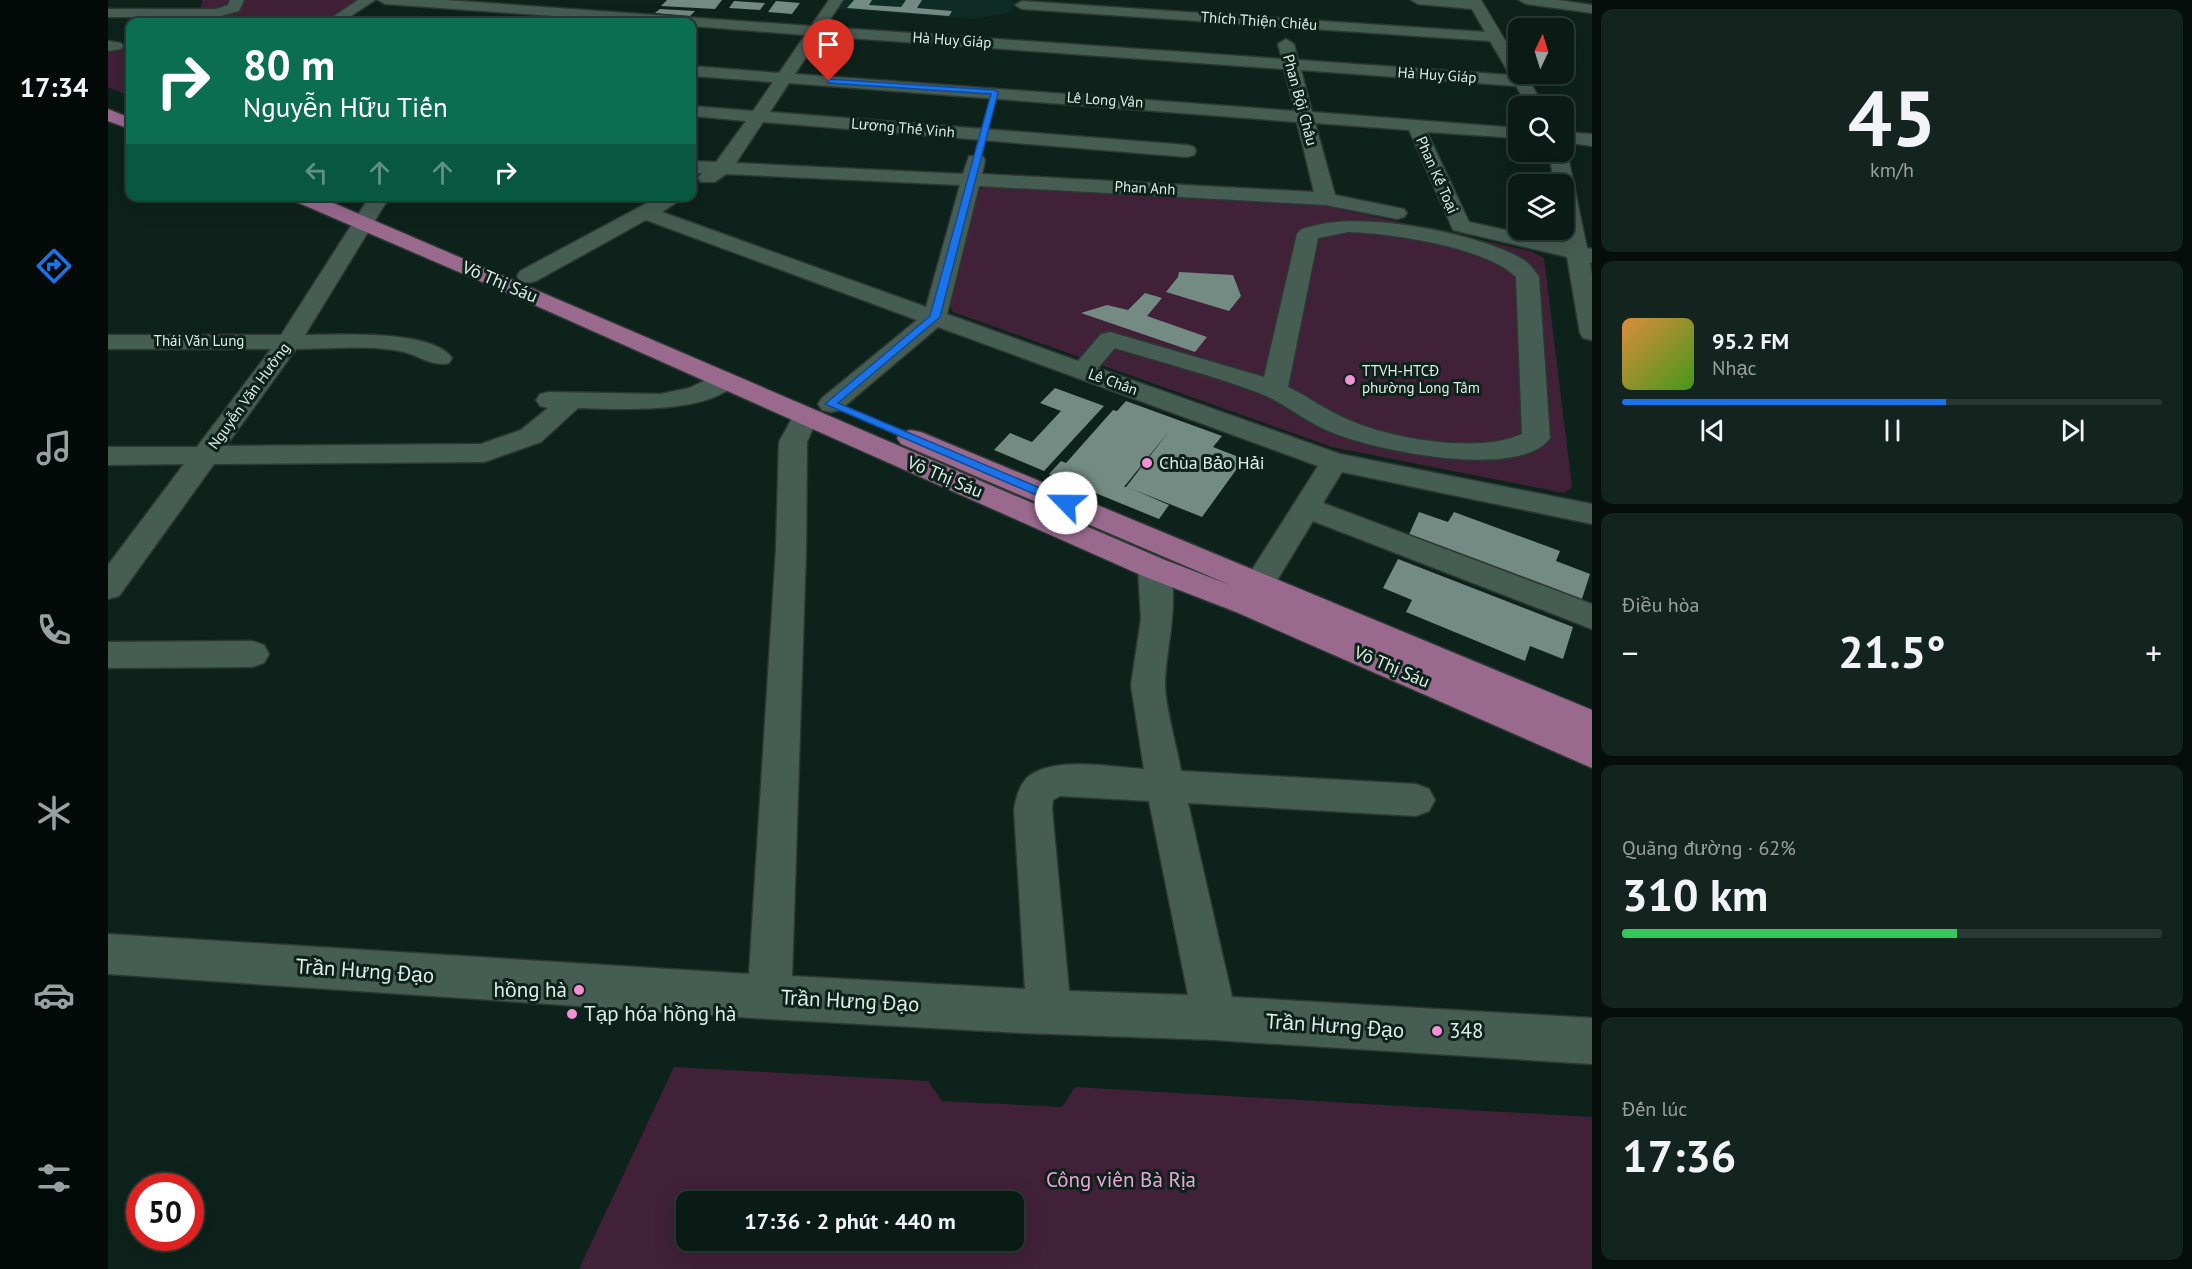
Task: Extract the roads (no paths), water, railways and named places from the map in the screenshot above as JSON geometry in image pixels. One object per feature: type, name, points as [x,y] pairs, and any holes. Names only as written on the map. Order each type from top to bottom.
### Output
[{"type":"main road","points":[[108,100],[126,108]]},
{"type":"main road","points":[[108,114],[126,122]]},
{"type":"main road","name":"Võ Thị Sáu","points":[[325,201],[372,210],[724,381],[818,411],[1259,584],[1592,724]]},
{"type":"main road","name":"Võ Thị Sáu","points":[[350,201],[528,276],[1154,568],[1248,604],[1592,753]]},
{"type":"street","points":[[108,13],[217,13],[234,8],[237,0]]},
{"type":"street","points":[[339,18],[368,0]]},
{"type":"street","name":"Hà Huy Giáp","points":[[385,0],[633,18]]},
{"type":"street","points":[[517,18],[543,0]]},
{"type":"street","points":[[721,169],[836,0]]},
{"type":"street","name":"Phan Bội Châu","points":[[1277,0],[1290,64],[1326,199]]},
{"type":"street","points":[[1418,0],[1475,2],[1508,61]]},
{"type":"street","points":[[1526,0],[1592,9]]},
{"type":"street","points":[[769,997],[791,549],[793,442],[818,411],[935,317],[1001,68],[1023,2]]},
{"type":"street","name":"Thích Thiện Chiếu","points":[[1023,2],[1281,23],[1495,37]]},
{"type":"street","name":"Hà Huy Giáp","points":[[696,23],[816,32],[1001,68],[1290,64],[1508,80]]},
{"type":"street","name":"Lê Long Vân","points":[[696,71],[782,78],[1001,68],[1185,106],[1508,132]]},
{"type":"street","points":[[1185,106],[1186,151],[1191,190]]},
{"type":"street","name":"Lương Thế Vinh","points":[[696,111],[1186,151]]},
{"type":"street","name":"Phan Kế Toại","points":[[1414,124],[1460,226]]},
{"type":"street","points":[[1574,138],[1592,140]]},
{"type":"street","points":[[1561,162],[1584,255],[1592,333]]},
{"type":"street","name":"Phan Anh","points":[[696,180],[721,169],[1191,190],[1326,199],[1460,226],[1584,255]]},
{"type":"street","points":[[528,276],[645,213],[662,201]]},
{"type":"street","name":"Nguyễn Văn Hưởng","points":[[108,588],[290,340],[372,210]]},
{"type":"street","name":"Lê Chân","points":[[645,213],[1334,462],[1592,514]]},
{"type":"street","points":[[1082,371],[1110,339],[1274,390],[1341,427],[1401,444],[1468,450],[1502,450],[1526,445],[1536,438],[1528,277],[1523,268],[1500,258],[1421,232],[1384,228],[1346,228],[1308,234],[1274,390]]},
{"type":"street","name":"Thái Văn Lung","points":[[108,342],[290,340],[400,343],[422,349],[440,358]]},
{"type":"street","points":[[541,400],[660,402],[698,394],[724,381]]},
{"type":"street","points":[[108,456],[484,453],[531,436],[571,401]]},
{"type":"street","points":[[1259,584],[1334,462]]},
{"type":"street","points":[[1306,507],[1592,616]]},
{"type":"street","points":[[1154,568],[1157,619],[1148,685],[1165,786],[1215,1018]]},
{"type":"street","points":[[108,655],[252,654]]},
{"type":"street","points":[[1048,1012],[1033,809],[1034,794],[1044,785],[1059,780],[1416,800]]},
{"type":"street","name":"Trần Hưng Đạo","points":[[108,954],[769,997],[1048,1012],[1215,1018],[1592,1041]]},
{"type":"place","name":"TTVH-HTCĐ phường Long Tâm","points":[[1350,380]]},
{"type":"place","name":"Chùa Bảo Hải","points":[[1147,463]]},
{"type":"place","name":"hồng hà","points":[[579,990]]},
{"type":"place","name":"Tạp hóa hồng hà","points":[[572,1014]]},
{"type":"place","name":"348","points":[[1437,1031]]},
{"type":"park label","name":"Công viên Bà Rịa","points":[[1121,1180]]}]
